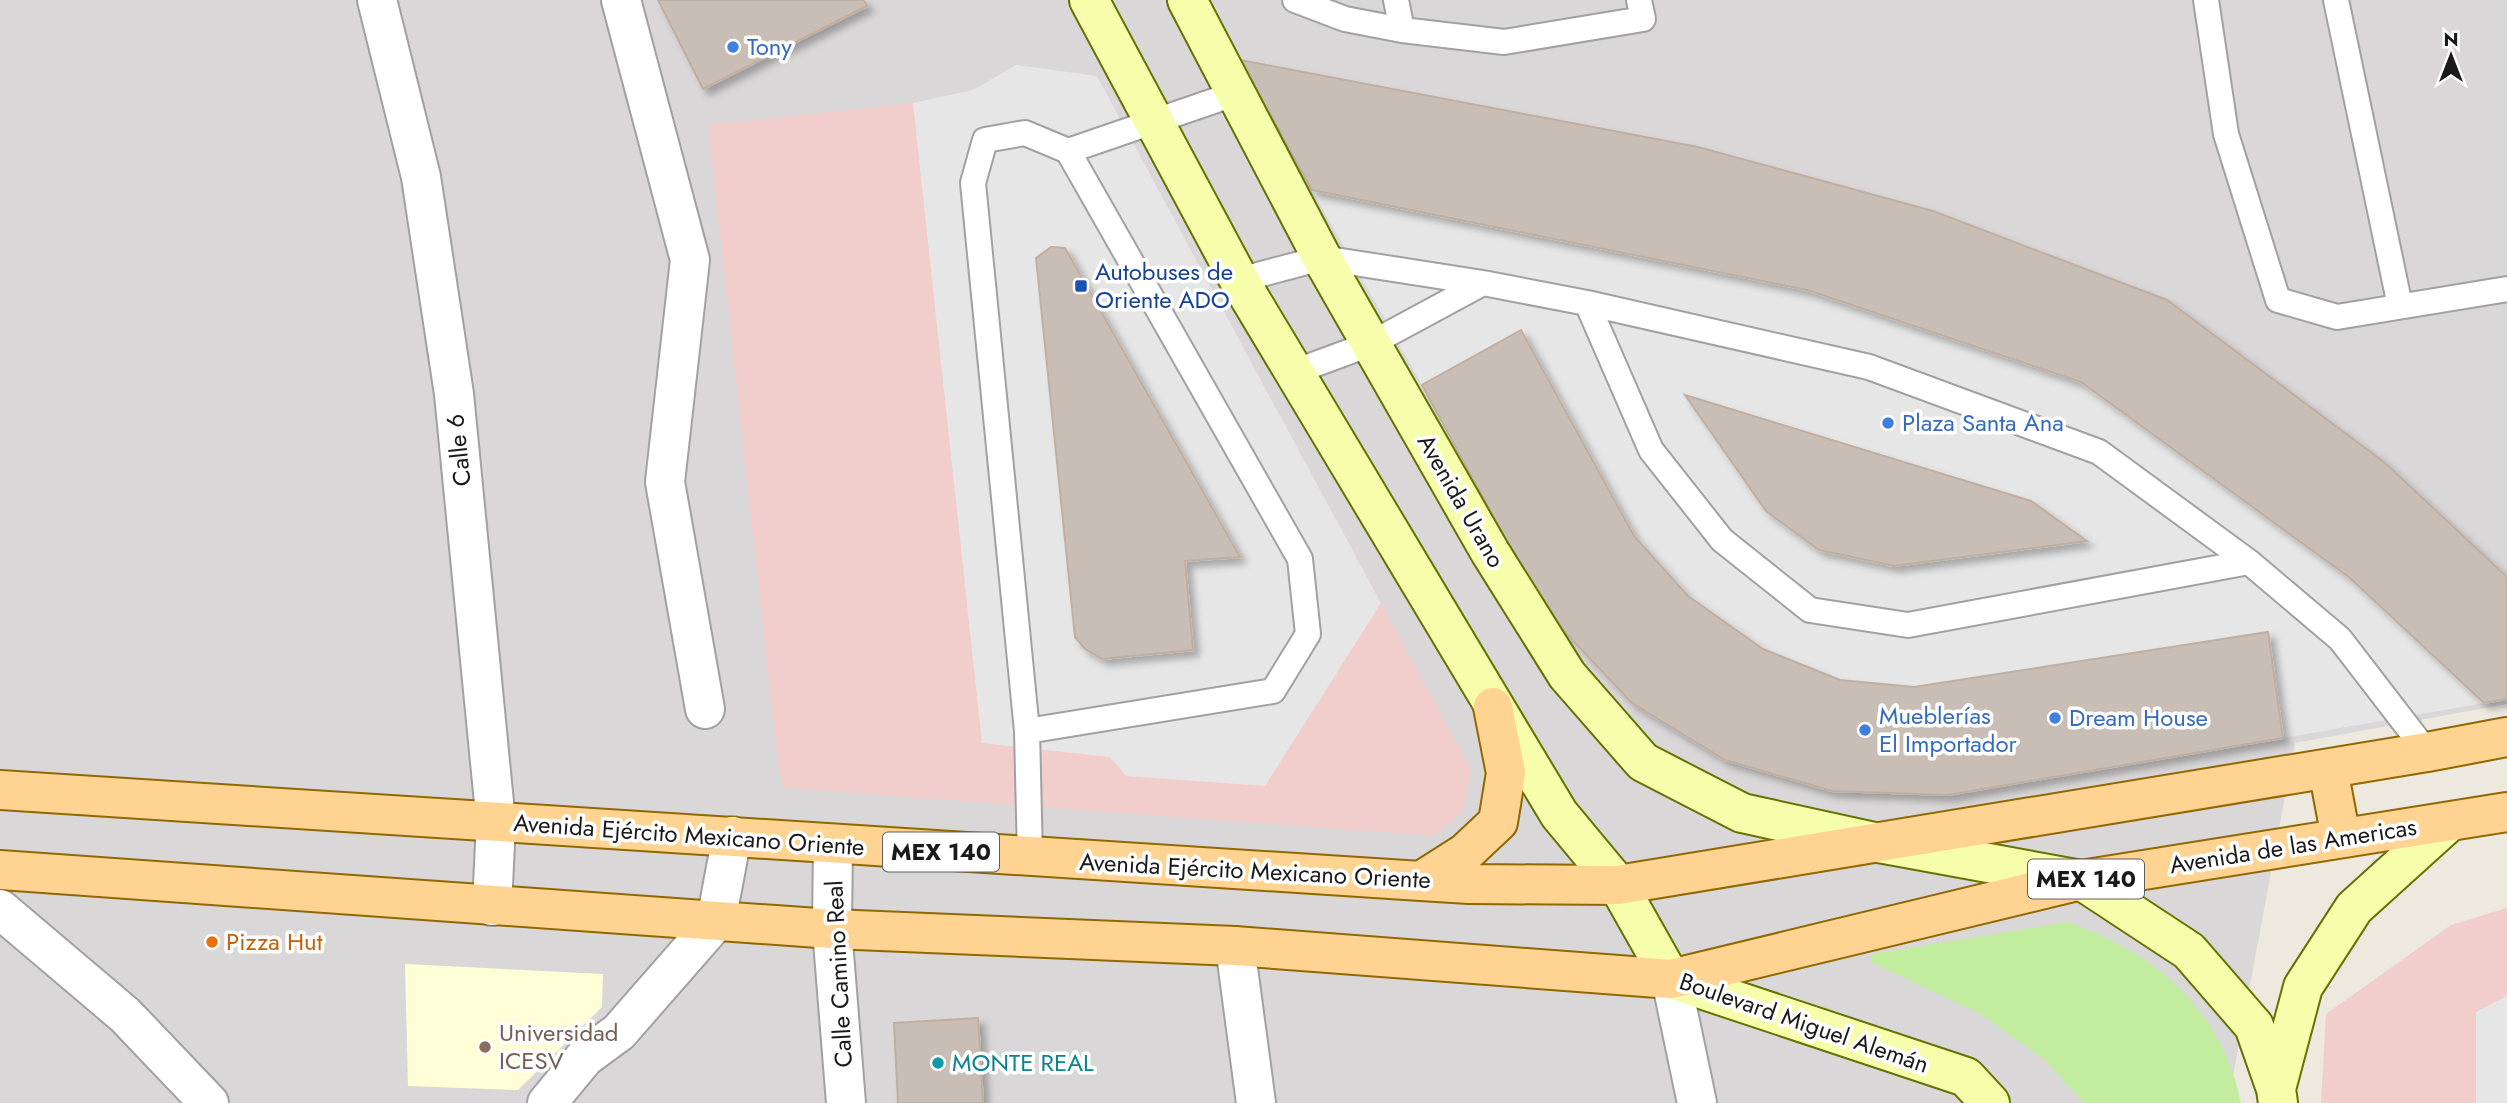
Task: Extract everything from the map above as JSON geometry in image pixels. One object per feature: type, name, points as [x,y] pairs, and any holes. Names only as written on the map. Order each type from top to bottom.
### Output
[{"type":"main road","points":[[1089,0],[1238,280],[1559,814],[1618,885]]},
{"type":"main road","name":"Avenida Urano","points":[[1187,0],[1370,344],[1490,552],[1567,675],[1643,762],[1742,813],[1880,843]]},
{"type":"main road","points":[[1421,881],[1465,853],[1498,822],[1506,773],[1493,706]]},
{"type":"main road","name":"MEX 140","points":[[1880,843],[2507,737]]},
{"type":"main road","points":[[2328,769],[2340,838]]},
{"type":"main road","name":"Avenida Ejército Mexicano Oriente","points":[[0,790],[1469,884],[1618,885],[1880,843]]},
{"type":"main road","name":"Avenida de las Americas","points":[[1671,979],[2081,880],[2507,811]]},
{"type":"main road","points":[[2277,1096],[2303,987],[2354,908],[2449,822]]},
{"type":"main road","points":[[1880,843],[2081,880],[2189,951],[2254,1026],[2277,1096]]},
{"type":"main road","name":"MEX 140","points":[[0,870],[832,929],[1235,946],[1671,979]]},
{"type":"main road","name":"Boulevard Miguel Alemán","points":[[1618,885],[1671,979],[1966,1077],[1990,1103]]},
{"type":"street","name":"Calle 6","points":[[377,0],[421,177],[454,394],[496,823],[492,906]]},
{"type":"street","points":[[621,0],[690,260],[665,482],[705,709]]},
{"type":"street","points":[[547,1103],[586,1057],[619,1032],[716,921],[733,836]]},
{"type":"street","name":"Calle Camino Real","points":[[833,844],[832,929],[846,1103]]},
{"type":"street","points":[[0,909],[125,1015],[209,1103]]},
{"type":"street","points":[[1235,946],[1256,1103]]},
{"type":"street","points":[[1671,979],[1697,1103]]},
{"type":"lane","points":[[1295,0],[1345,19],[1402,30],[1504,42],[1643,19],[1639,0]]},
{"type":"lane","points":[[1396,0],[1402,30]]},
{"type":"lane","points":[[2206,0],[2226,134],[2278,300],[2336,317],[2507,289]]},
{"type":"lane","points":[[2336,0],[2400,306]]},
{"type":"lane","points":[[1068,151],[1237,93]]},
{"type":"lane","points":[[1027,731],[1273,691],[1308,634],[1300,559],[1068,151],[1025,133],[985,140],[973,183],[1027,731],[1030,858]]},
{"type":"lane","points":[[1238,280],[1322,258],[1483,283],[1587,303],[1869,367],[2099,452],[2249,562],[2340,639],[2427,752]]},
{"type":"lane","points":[[1294,372],[1370,344],[1483,283]]},
{"type":"lane","points":[[1587,303],[1651,450],[1722,540],[1810,610],[1908,625],[2249,562]]},
{"type":"shaded area","points":[[0,0],[2507,0],[2507,704],[2295,743],[2228,1103],[0,1103]]},
{"type":"shaded area","points":[[1016,65],[1097,76],[1471,770],[1463,811],[1434,836],[784,788],[778,765],[708,125],[913,103],[973,90]]},
{"type":"shaded area","points":[[1016,65],[1097,76],[1381,603],[1265,786],[1126,776],[1110,757],[982,743],[913,103],[973,90]],"holes":[[[1051,247],[1065,248],[1240,556],[1185,561],[1193,650],[1102,659],[1086,649],[1076,637],[1036,258]]]},
{"type":"shaded area","points":[[1312,190],[1807,290],[2081,382],[2350,578],[2484,703],[2283,738],[2268,632],[1914,687],[1840,680],[1763,649],[1688,596],[1634,536],[1521,330],[1422,385]],"holes":[[[1686,396],[2031,501],[2086,541],[1894,566],[1819,550]]]},
{"type":"shaded area","points":[[2507,908],[2507,1103],[2321,1103],[2326,1014],[2451,925]]},
{"type":"shaded area","name":"Universidad ICESV","points":[[405,964],[603,974],[602,1007],[518,1090],[408,1086]]},
{"type":"shaded area","points":[[2507,996],[2507,1103],[2476,1103],[2476,1012]]},
{"type":"green space","points":[[2067,922],[2128,950],[2180,988],[2201,1012],[2218,1039],[2232,1069],[2241,1103],[2084,1103],[2045,1060],[1981,1014],[1872,963],[1872,954]]},
{"type":"building","name":"Tony","points":[[658,0],[864,0],[867,6],[703,89]]},
{"type":"building","points":[[1240,60],[1698,147],[1933,211],[2167,300],[2384,462],[2507,577],[2507,699],[2484,703],[2350,578],[2081,382],[1807,290],[1312,190]]},
{"type":"building","points":[[1051,247],[1065,248],[1240,557],[1185,561],[1193,650],[1102,659],[1085,649],[1075,637],[1036,258]]},
{"type":"building","points":[[1521,330],[1634,536],[1688,596],[1763,649],[1840,680],[1914,687],[2268,632],[2283,738],[1948,795],[1832,791],[1725,760],[1632,703],[1544,610],[1422,385]]},
{"type":"building","points":[[1685,395],[2031,501],[2087,541],[1894,566],[1819,550],[1766,511]]},
{"type":"building","name":"MONTE REAL","points":[[978,1018],[983,1103],[898,1103],[894,1023]]},
{"type":"place","name":"Tony","points":[[733,47]]},
{"type":"place","name":"Autobuses de Oriente ADO","points":[[1081,286]]},
{"type":"place","name":"Plaza Santa Ana","points":[[1888,423]]},
{"type":"place","name":"Dream House","points":[[2055,718]]},
{"type":"place","name":"Mueblerías El Importador","points":[[1865,730]]},
{"type":"place","name":"Pizza Hut","points":[[212,942]]},
{"type":"place","name":"Universidad ICESV","points":[[485,1047]]},
{"type":"place","name":"MONTE REAL","points":[[938,1063]]}]
